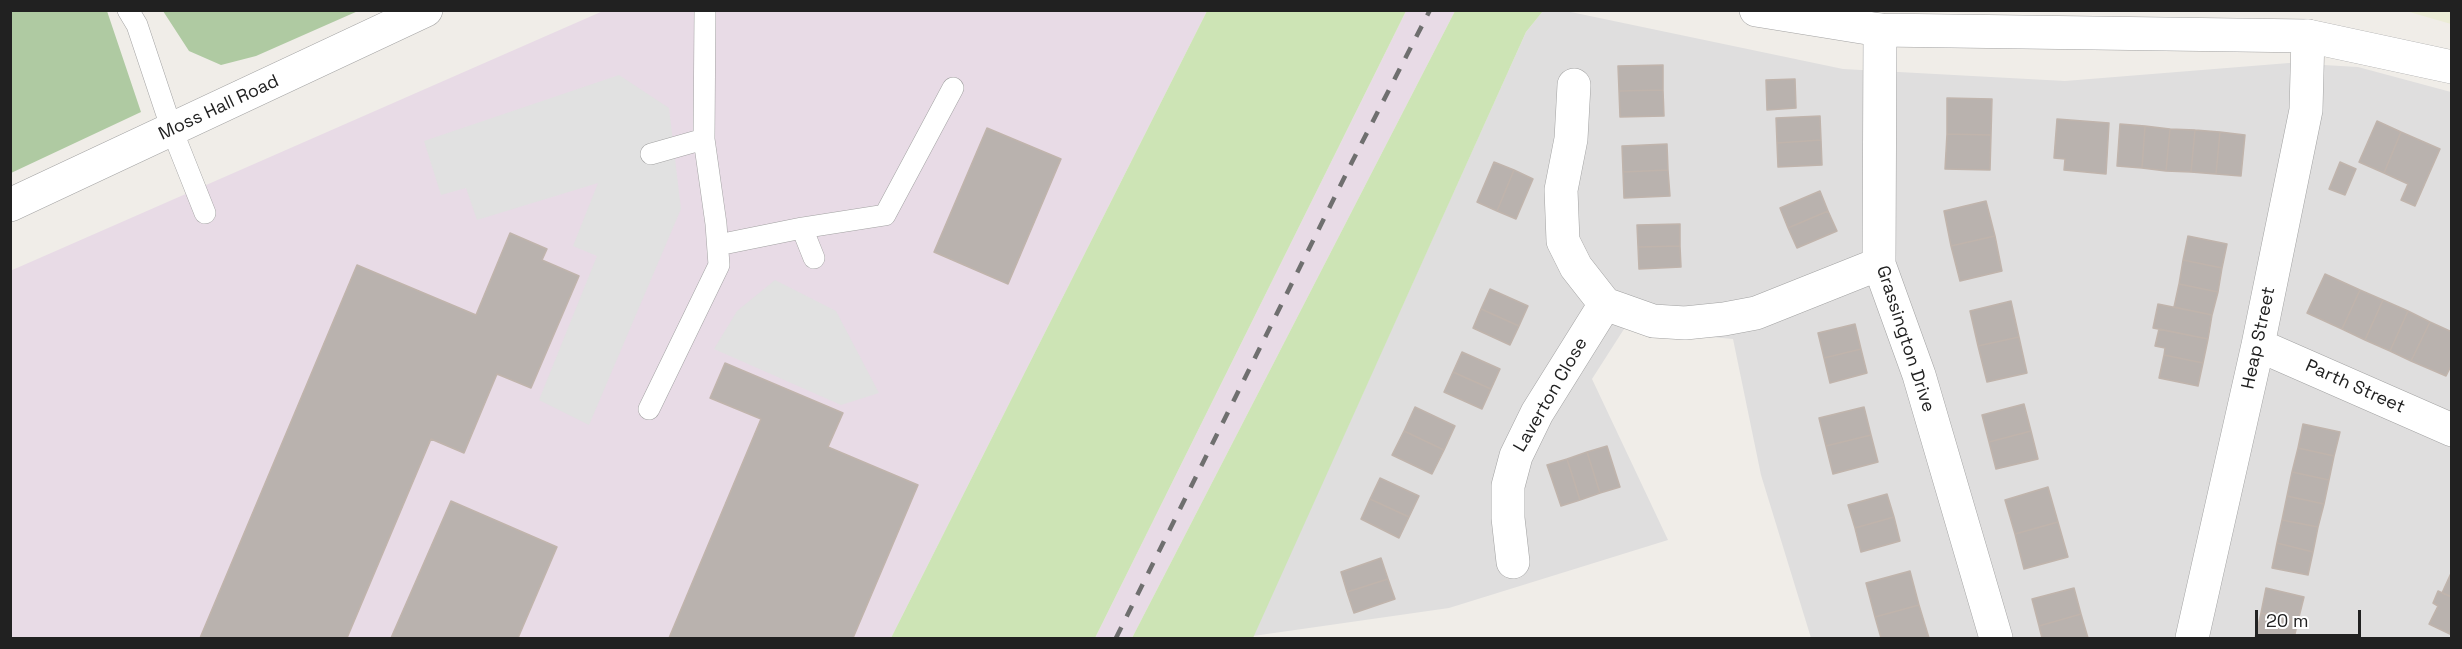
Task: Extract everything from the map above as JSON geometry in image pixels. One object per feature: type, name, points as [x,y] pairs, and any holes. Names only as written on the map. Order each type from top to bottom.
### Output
[{"type":"street","name":"Moss Hall Road","points":[[10,205],[426,10]]},
{"type":"street","points":[[1756,10],[1880,30],[2308,36],[2451,66]]},
{"type":"street","name":"Grassington Drive","points":[[1880,30],[1879,264],[1919,375],[1996,639]]},
{"type":"street","name":"Heap Street","points":[[2192,639],[2258,345],[2306,110],[2308,36]]},
{"type":"street","points":[[1574,85],[1571,139],[1561,190],[1563,241],[1576,267],[1605,304],[1653,321],[1685,323],[1724,319],[1756,313],[1879,264]]},
{"type":"street","name":"Laverton Close","points":[[1513,562],[1508,518],[1508,486],[1516,456],[1537,413],[1605,304]]},
{"type":"street","name":"Parth Street","points":[[2258,345],[2451,429]]},
{"type":"lane","points":[[128,10],[137,25],[172,130],[205,213]]},
{"type":"lane","points":[[649,409],[719,265],[704,139],[705,10]]},
{"type":"lane","points":[[718,245],[885,214],[953,88]]},
{"type":"lane","points":[[651,154],[704,139]]},
{"type":"lane","points":[[802,228],[814,258]]},
{"type":"shaded area","points":[[603,11],[1207,11],[891,638],[11,638],[10,271]]},
{"type":"shaded area","points":[[1406,11],[1455,11],[1132,638],[1095,638]]},
{"type":"shaded area","points":[[1543,11],[1566,11],[1843,69],[2065,81],[2289,63],[2358,67],[2451,92],[2451,638],[1811,638],[1761,475],[1733,339],[1624,329],[1592,379],[1668,540],[1449,608],[1253,636],[1526,32]]},
{"type":"shaded area","points":[[619,75],[669,108],[681,209],[589,425],[539,400],[597,256],[573,246],[598,183],[477,220],[466,188],[441,195],[424,141]]},
{"type":"shaded area","points":[[775,280],[836,311],[879,393],[841,405],[714,349],[737,311]]},
{"type":"green space","points":[[10,11],[107,11],[141,112],[11,173]]},
{"type":"green space","points":[[163,11],[358,11],[256,56],[221,65],[189,51]]},
{"type":"green space","points":[[1207,11],[1406,11],[1095,638],[891,638]]},
{"type":"green space","points":[[1455,11],[1543,11],[1526,32],[1253,638],[1132,638]]},
{"type":"green space","points":[[2406,11],[2451,11],[2451,24]]},
{"type":"building","points":[[1663,65],[1663,90],[1619,91],[1618,66]]},
{"type":"building","points":[[1795,79],[1796,108],[1767,110],[1766,80]]},
{"type":"building","points":[[1663,90],[1664,116],[1620,117],[1619,91]]},
{"type":"building","points":[[1947,98],[1992,99],[1991,135],[1947,134]]},
{"type":"building","points":[[1820,116],[1821,140],[1777,143],[1776,118]]},
{"type":"building","points":[[2057,119],[2109,123],[2106,174],[2064,170],[2065,159],[2054,158]]},
{"type":"building","points":[[2377,121],[2401,132],[2384,173],[2359,162]]},
{"type":"building","points":[[2120,124],[2145,126],[2142,168],[2117,166]]},
{"type":"building","points":[[2145,126],[2170,129],[2166,171],[2142,168]]},
{"type":"building","points":[[987,128],[1061,159],[1008,284],[934,252]]},
{"type":"building","points":[[2170,129],[2195,130],[2191,172],[2166,171]]},
{"type":"building","points":[[2195,130],[2220,132],[2216,174],[2191,172]]},
{"type":"building","points":[[2220,132],[2245,135],[2241,176],[2216,174]]},
{"type":"building","points":[[2401,132],[2440,149],[2415,206],[2401,200],[2408,184],[2384,173]]},
{"type":"building","points":[[1947,134],[1991,135],[1990,170],[1945,169]]},
{"type":"building","points":[[1821,140],[1822,165],[1778,167],[1777,143]]},
{"type":"building","points":[[1667,144],[1668,170],[1623,172],[1622,146]]},
{"type":"building","points":[[1494,162],[1514,170],[1497,211],[1477,202]]},
{"type":"building","points":[[2340,162],[2356,169],[2345,195],[2329,189]]},
{"type":"building","points":[[1514,170],[1533,179],[1516,219],[1497,211]]},
{"type":"building","points":[[1668,170],[1670,196],[1624,198],[1623,172]]},
{"type":"building","points":[[1820,191],[1828,211],[1788,228],[1780,208]]},
{"type":"building","points":[[1986,201],[1995,236],[1951,246],[1944,211]]},
{"type":"building","points":[[1828,211],[1837,231],[1797,248],[1788,228]]},
{"type":"building","points":[[1680,224],[1680,246],[1638,247],[1637,225]]},
{"type":"building","points":[[510,233],[547,249],[542,260],[579,276],[531,388],[497,374],[464,453],[431,439],[347,638],[200,638],[357,265],[476,315]]},
{"type":"building","points":[[1995,236],[2002,271],[1960,281],[1951,246]]},
{"type":"building","points":[[2188,236],[2227,244],[2222,268],[2183,260]]},
{"type":"building","points":[[1680,246],[1681,267],[1639,269],[1638,247]]},
{"type":"building","points":[[2183,260],[2222,268],[2218,292],[2179,284]]},
{"type":"building","points":[[2325,274],[2360,290],[2342,329],[2307,313]]},
{"type":"building","points":[[2179,284],[2218,292],[2212,315],[2174,307]]},
{"type":"building","points":[[1490,289],[1528,306],[1519,326],[1481,309]]},
{"type":"building","points":[[2360,290],[2383,300],[2365,340],[2342,329]]},
{"type":"building","points":[[2383,300],[2408,311],[2390,351],[2365,340]]},
{"type":"building","points":[[2011,301],[2019,337],[1978,346],[1970,311]]},
{"type":"building","points":[[2158,304],[2212,315],[2208,339],[2153,328]]},
{"type":"building","points":[[1481,309],[1519,326],[1510,345],[1473,328]]},
{"type":"building","points":[[2408,311],[2430,322],[2411,361],[2390,351]]},
{"type":"building","points":[[2430,322],[2452,332],[2452,364],[2446,376],[2411,361]]},
{"type":"building","points":[[1855,324],[1861,349],[1824,358],[1818,333]]},
{"type":"building","points":[[2159,329],[2208,339],[2203,363],[2164,355],[2165,348],[2155,346]]},
{"type":"building","points":[[2019,337],[2027,373],[1987,382],[1978,346]]},
{"type":"building","points":[[1861,349],[1867,373],[1830,383],[1824,358]]},
{"type":"building","points":[[1462,352],[1500,369],[1491,389],[1453,372]]},
{"type":"building","points":[[2164,355],[2203,363],[2198,386],[2159,378]]},
{"type":"building","points":[[725,363],[843,413],[828,447],[918,485],[853,638],[669,638],[761,419],[710,398]]},
{"type":"building","points":[[1453,372],[1491,389],[1482,409],[1444,392]]},
{"type":"building","points":[[2024,404],[2031,431],[1989,442],[1982,415]]},
{"type":"building","points":[[1415,407],[1455,426],[1444,450],[1404,431]]},
{"type":"building","points":[[1864,407],[1871,435],[1826,446],[1819,418]]},
{"type":"building","points":[[2303,424],[2340,432],[2334,456],[2298,448]]},
{"type":"building","points":[[1404,431],[1444,450],[1432,474],[1392,455]]},
{"type":"building","points":[[2031,431],[2038,459],[1996,469],[1989,442]]},
{"type":"building","points":[[1871,435],[1878,462],[1833,474],[1826,446]]},
{"type":"building","points":[[1607,446],[1620,487],[1600,493],[1587,452]]},
{"type":"building","points":[[2298,448],[2334,456],[2329,480],[2292,472]]},
{"type":"building","points":[[1587,452],[1600,493],[1580,500],[1567,459]]},
{"type":"building","points":[[1567,459],[1580,500],[1561,506],[1547,465]]},
{"type":"building","points":[[2292,472],[2329,480],[2324,504],[2287,496]]},
{"type":"building","points":[[1380,478],[1419,496],[1409,517],[1370,499]]},
{"type":"building","points":[[2048,487],[2058,522],[2015,534],[2005,500]]},
{"type":"building","points":[[1887,494],[1894,517],[1855,528],[1848,505]]},
{"type":"building","points":[[2287,496],[2324,504],[2318,527],[2282,520]]},
{"type":"building","points":[[1370,499],[1409,517],[1399,538],[1361,519]]},
{"type":"building","points":[[451,501],[557,547],[518,638],[391,638]]},
{"type":"building","points":[[1894,517],[1900,541],[1861,552],[1855,528]]},
{"type":"building","points":[[2282,520],[2318,527],[2313,552],[2277,543]]},
{"type":"building","points":[[2058,522],[2068,557],[2024,569],[2015,534]]},
{"type":"building","points":[[2277,543],[2313,552],[2308,575],[2272,568]]},
{"type":"building","points":[[1381,558],[1388,579],[1347,592],[1341,572]]},
{"type":"building","points":[[1910,571],[1919,605],[1875,617],[1866,583]]},
{"type":"building","points":[[2452,571],[2452,597],[2442,593]]},
{"type":"building","points":[[1388,579],[1395,599],[1354,613],[1347,592]]},
{"type":"building","points":[[2074,588],[2081,614],[2039,626],[2032,599]]},
{"type":"building","points":[[2266,588],[2304,597],[2298,621],[2261,613]]},
{"type":"building","points":[[2438,591],[2452,597],[2452,635],[2429,624],[2438,606],[2433,603]]},
{"type":"building","points":[[1919,605],[1929,638],[1881,638],[1875,617]]},
{"type":"building","points":[[2261,613],[2298,621],[2294,638],[2255,638]]},
{"type":"building","points":[[2081,614],[2088,638],[2042,638],[2039,626]]},
{"type":"railway","points":[[1116,638],[1430,10]]}]
